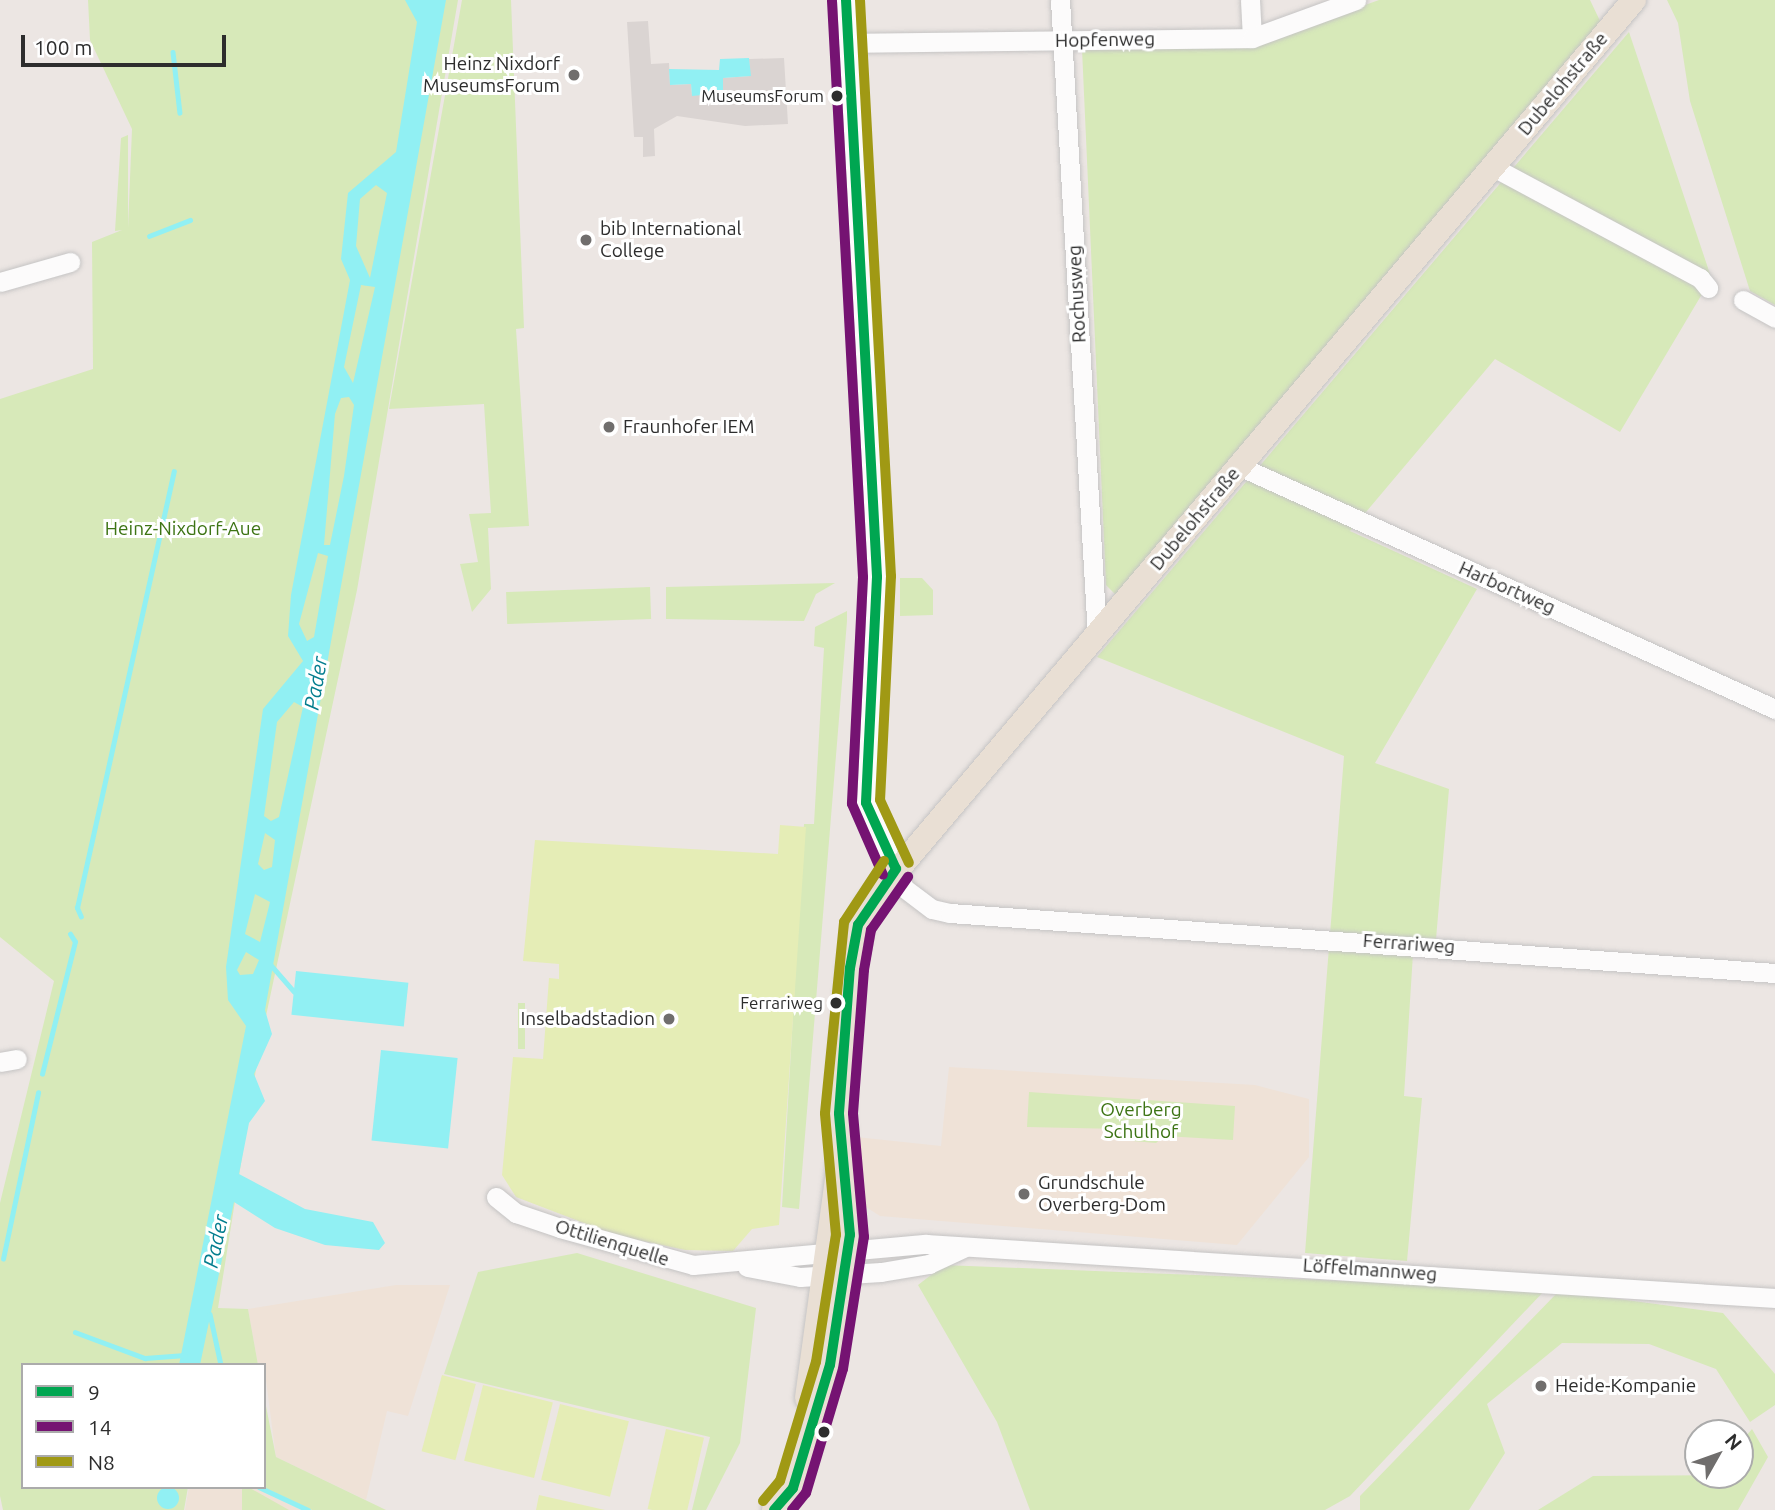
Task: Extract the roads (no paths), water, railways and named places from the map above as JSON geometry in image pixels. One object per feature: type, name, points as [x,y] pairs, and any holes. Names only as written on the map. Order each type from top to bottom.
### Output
[{"type":"main road","name":"Dubelohstraße","points":[[778,1504],[793,1488],[814,1429],[834,1266],[841,1158],[845,1017],[858,926],[896,869],[1097,636],[1634,0]]},
{"type":"street","name":"Ferrariweg","points":[[846,0],[877,586],[866,803],[904,888],[921,903],[950,913],[1775,973]]},
{"type":"street","name":"Rochusweg","points":[[1060,0],[1097,636]]},
{"type":"street","points":[[1250,0],[1252,38]]},
{"type":"street","name":"Hopfenweg","points":[[848,43],[1252,38],[1356,0]]},
{"type":"street","points":[[1493,167],[1700,278],[1708,288]]},
{"type":"street","points":[[0,282],[70,262]]},
{"type":"street","points":[[1743,300],[1775,318]]},
{"type":"street","name":"Harbortweg","points":[[1239,466],[1775,709]]},
{"type":"street","points":[[1095,587],[1116,613]]},
{"type":"street","name":"Ottilienquelle","points":[[496,1197],[516,1213],[648,1258],[735,1265],[834,1266]]},
{"type":"street","name":"Löffelmannweg","points":[[834,1266],[929,1264],[965,1248],[1057,1248],[1775,1298]]},
{"type":"water","name":"Pader","points":[[405,0],[446,0],[265,1010],[272,1034],[254,1074],[265,1101],[249,1123],[239,1174],[305,1209],[373,1222],[385,1243],[379,1250],[325,1245],[275,1228],[234,1202],[200,1363],[179,1363],[246,1026],[228,1000],[226,967],[263,709],[303,661],[288,636],[291,595],[350,280],[341,259],[348,193],[396,152],[417,22]],"holes":[[[376,185],[387,193],[370,278],[356,246],[360,199]],[[361,285],[375,287],[353,383],[344,367]],[[349,397],[354,405],[344,476],[330,545],[324,545],[335,414],[341,398]],[[318,553],[328,556],[314,637],[307,641],[299,624]],[[294,702],[303,707],[279,817],[271,821],[264,816],[277,722]],[[265,833],[275,840],[272,867],[264,870],[258,864]],[[255,894],[270,902],[260,942],[245,934]],[[246,952],[259,960],[253,974],[240,975],[237,970]]]},
{"type":"water","points":[[749,58],[751,76],[723,78],[723,93],[692,96],[691,84],[670,85],[669,69],[719,70],[720,59]]},
{"type":"water","points":[[296,971],[408,983],[404,1027],[291,1015]]},
{"type":"water","points":[[381,1050],[458,1058],[448,1149],[371,1141]]},
{"type":"water","points":[[174,1489],[178,1494],[176,1506],[168,1509],[160,1506],[157,1498],[160,1490]]},
{"type":"waterway","points":[[173,52],[180,113]]},
{"type":"waterway","points":[[149,236],[190,220]]},
{"type":"waterway","points":[[81,917],[77,908],[174,472]]},
{"type":"waterway","points":[[42,1074],[75,942],[70,934]]},
{"type":"waterway","points":[[271,965],[294,991]]},
{"type":"waterway","points":[[3,1259],[38,1093]]},
{"type":"waterway","points":[[210,1314],[221,1363]]},
{"type":"waterway","points":[[75,1332],[145,1358],[185,1355]]},
{"type":"waterway","points":[[263,1489],[308,1510]]},
{"type":"place","name":"Heinz Nixdorf MuseumsForum","points":[[574,75]]},
{"type":"place","name":"MuseumsForum","points":[[837,96]]},
{"type":"place","name":"bib International College","points":[[586,240]]},
{"type":"place","name":"Fraunhofer IEM","points":[[609,427]]},
{"type":"place","name":"Ferrariweg","points":[[836,1003]]},
{"type":"place","name":"Inselbadstadion","points":[[669,1019]]},
{"type":"place","name":"Grundschule Overberg-Dom","points":[[1024,1194]]},
{"type":"place","name":"Heide-Kompanie","points":[[1541,1386]]},
{"type":"park label","name":"Heinz-Nixdorf-Aue","points":[[183,529]]},
{"type":"park label","name":"Overberg Schulhof","points":[[1141,1121]]}]
